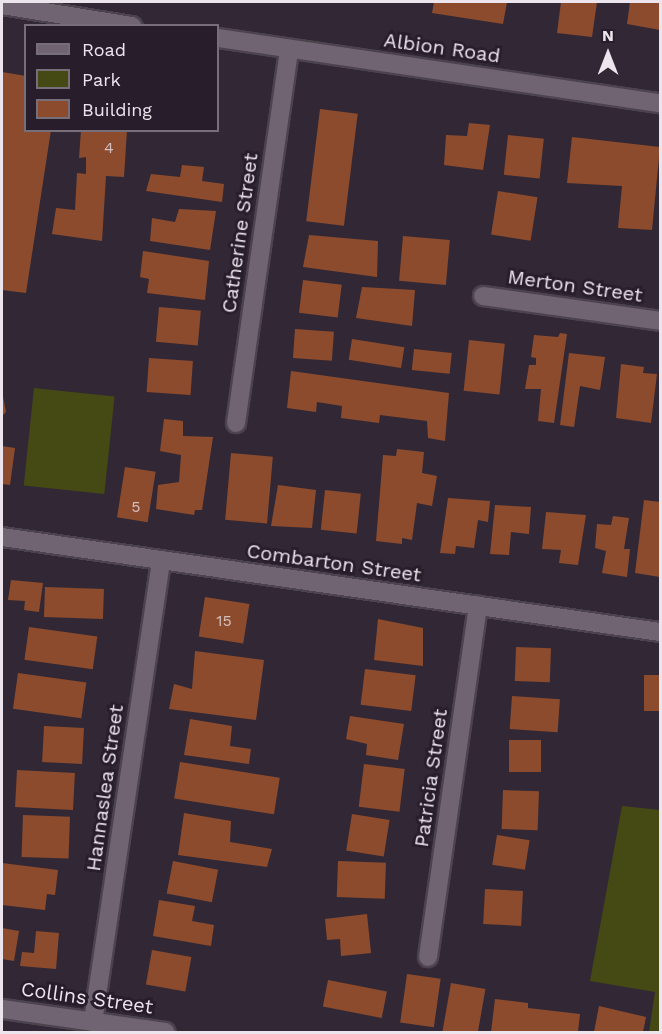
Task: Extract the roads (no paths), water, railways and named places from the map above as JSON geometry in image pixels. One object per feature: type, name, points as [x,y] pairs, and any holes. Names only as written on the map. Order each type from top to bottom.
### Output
[{"type":"street","points":[[2,5],[120,24]]},
{"type":"street","name":"Albion Road","points":[[219,38],[660,103]]},
{"type":"street","name":"Catherine Street","points":[[236,423],[289,49]]},
{"type":"street","name":"Merton Street","points":[[483,296],[660,321]]},
{"type":"street","name":"Combarton Street","points":[[2,537],[660,632]]},
{"type":"street","name":"Hannaslea Street","points":[[93,1022],[161,560]]},
{"type":"street","name":"Patricia Street","points":[[428,957],[478,606]]},
{"type":"street","name":"Collins Street","points":[[2,1009],[165,1032]]}]
